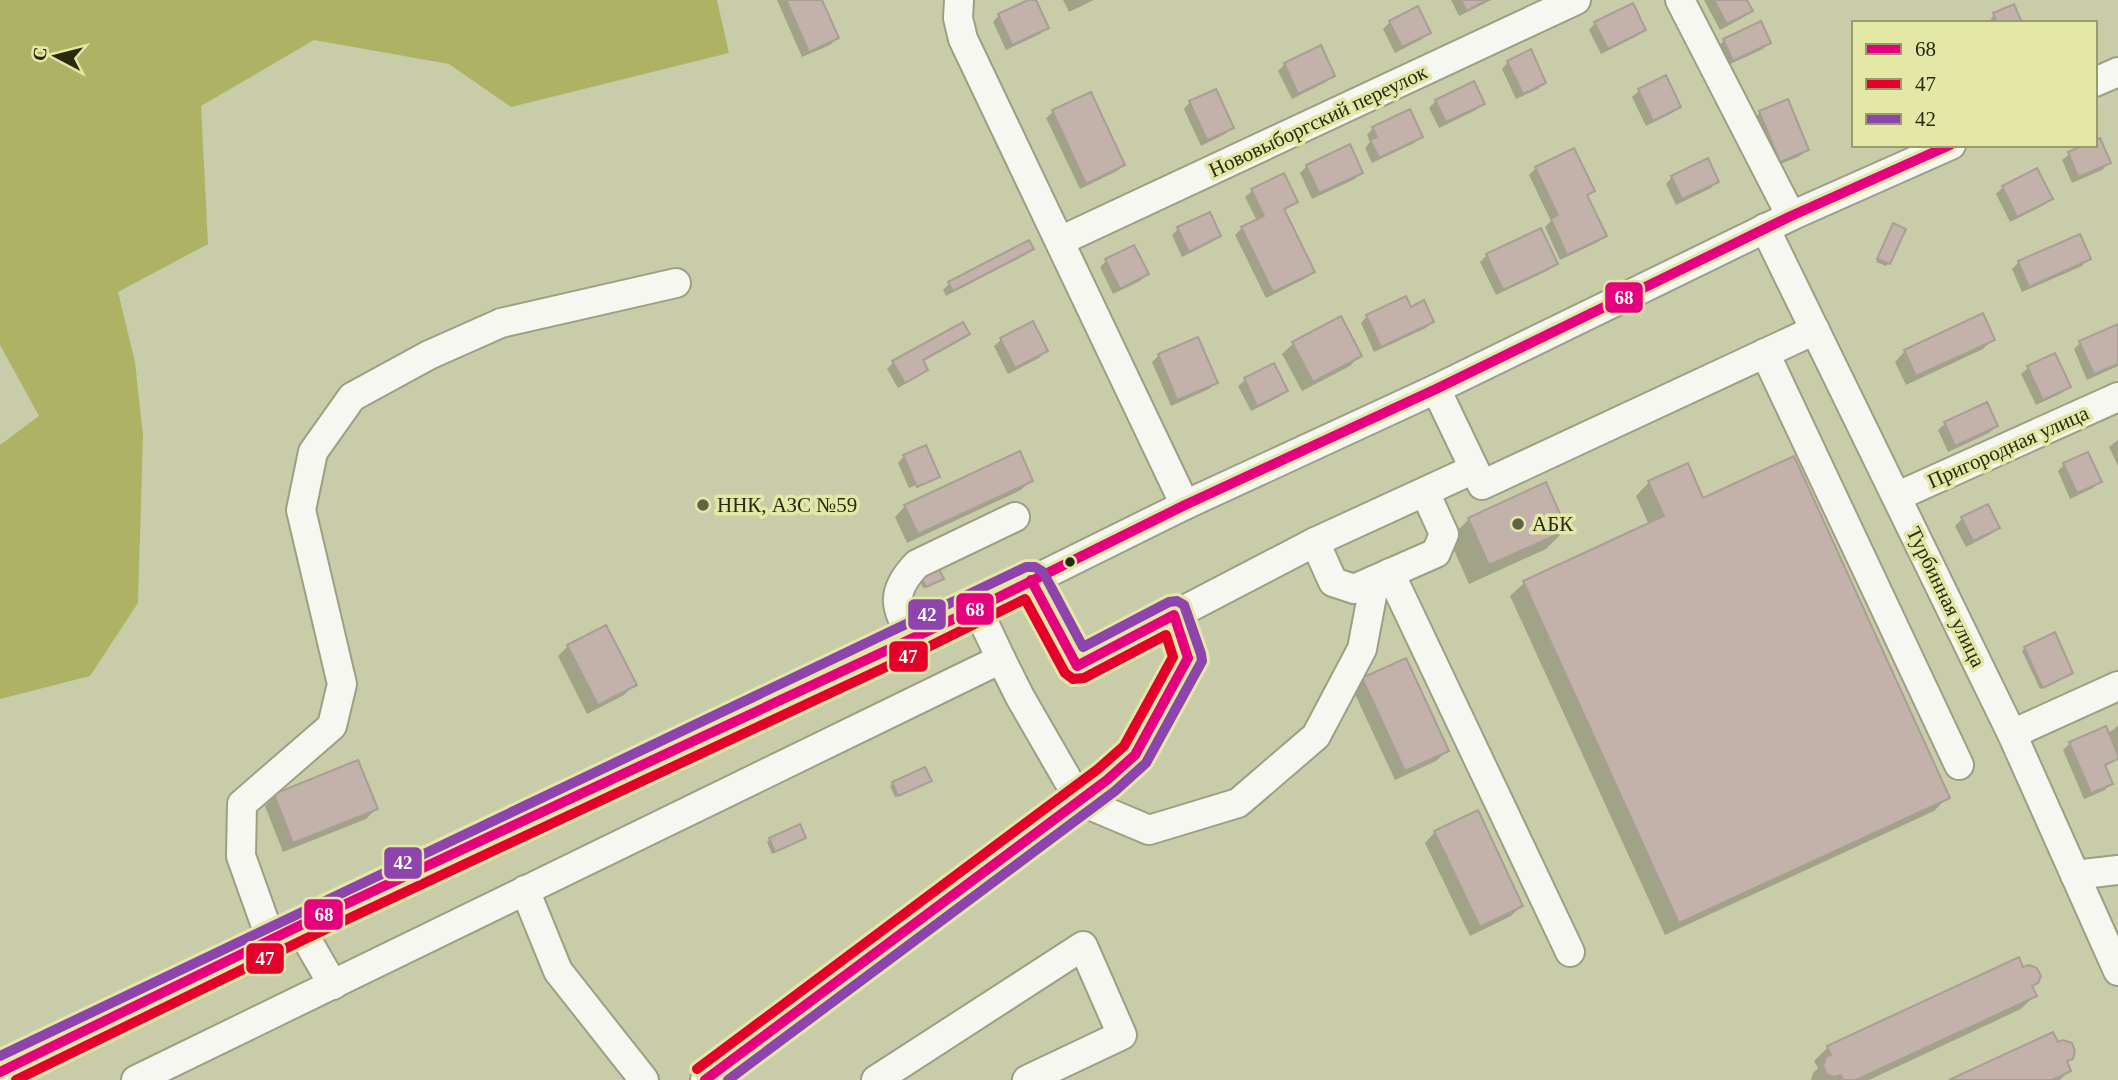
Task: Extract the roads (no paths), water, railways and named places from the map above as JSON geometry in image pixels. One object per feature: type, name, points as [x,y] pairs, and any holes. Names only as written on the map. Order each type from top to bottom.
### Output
[{"type":"street","name":"Нововыборгский переулок","points":[[1060,241],[1576,0]]},
{"type":"street","points":[[1680,0],[1791,216]]},
{"type":"street","points":[[958,1],[958,18],[963,39],[1185,505]]},
{"type":"street","points":[[2097,81],[2118,72]]},
{"type":"street","points":[[0,1072],[299,926],[914,638],[1185,505],[1436,389],[1765,228],[1946,147]]},
{"type":"street","name":"Турбинная улица","points":[[1765,228],[2012,734],[2118,971]]},
{"type":"street","points":[[271,940],[241,856],[242,804],[332,726],[341,684],[301,510],[313,453],[352,397],[429,355],[501,323],[676,283]]},
{"type":"street","points":[[1436,389],[1482,485],[1815,330]]},
{"type":"street","points":[[1765,353],[1959,765]]},
{"type":"street","name":"Пригородная улица","points":[[1898,496],[2118,397]]},
{"type":"street","points":[[1031,580],[1077,666],[1315,542],[1474,469]]},
{"type":"street","points":[[1315,542],[1333,582],[1354,589],[1436,553],[1444,534],[1425,492]]},
{"type":"street","points":[[914,638],[903,623],[897,607],[898,590],[905,576],[917,564],[1015,517]]},
{"type":"street","points":[[977,608],[1020,697],[1080,801],[1149,830],[1238,803],[1316,736],[1362,649],[1383,576]]},
{"type":"street","points":[[1383,576],[1570,952]]},
{"type":"street","points":[[705,1080],[1080,801],[1135,755],[1188,658],[1174,615]]},
{"type":"street","points":[[136,1080],[1001,659]]},
{"type":"street","points":[[2012,734],[2118,685]]},
{"type":"street","points":[[2075,875],[2118,870]]},
{"type":"street","points":[[525,890],[558,971],[644,1080]]},
{"type":"street","points":[[299,926],[333,985]]},
{"type":"street","points":[[876,1080],[1083,946],[1122,1035],[1027,1080]]},
{"type":"place","name":"ННК, АЗС №59","points":[[703,505]]},
{"type":"place","name":"АБК","points":[[1518,524]]}]
